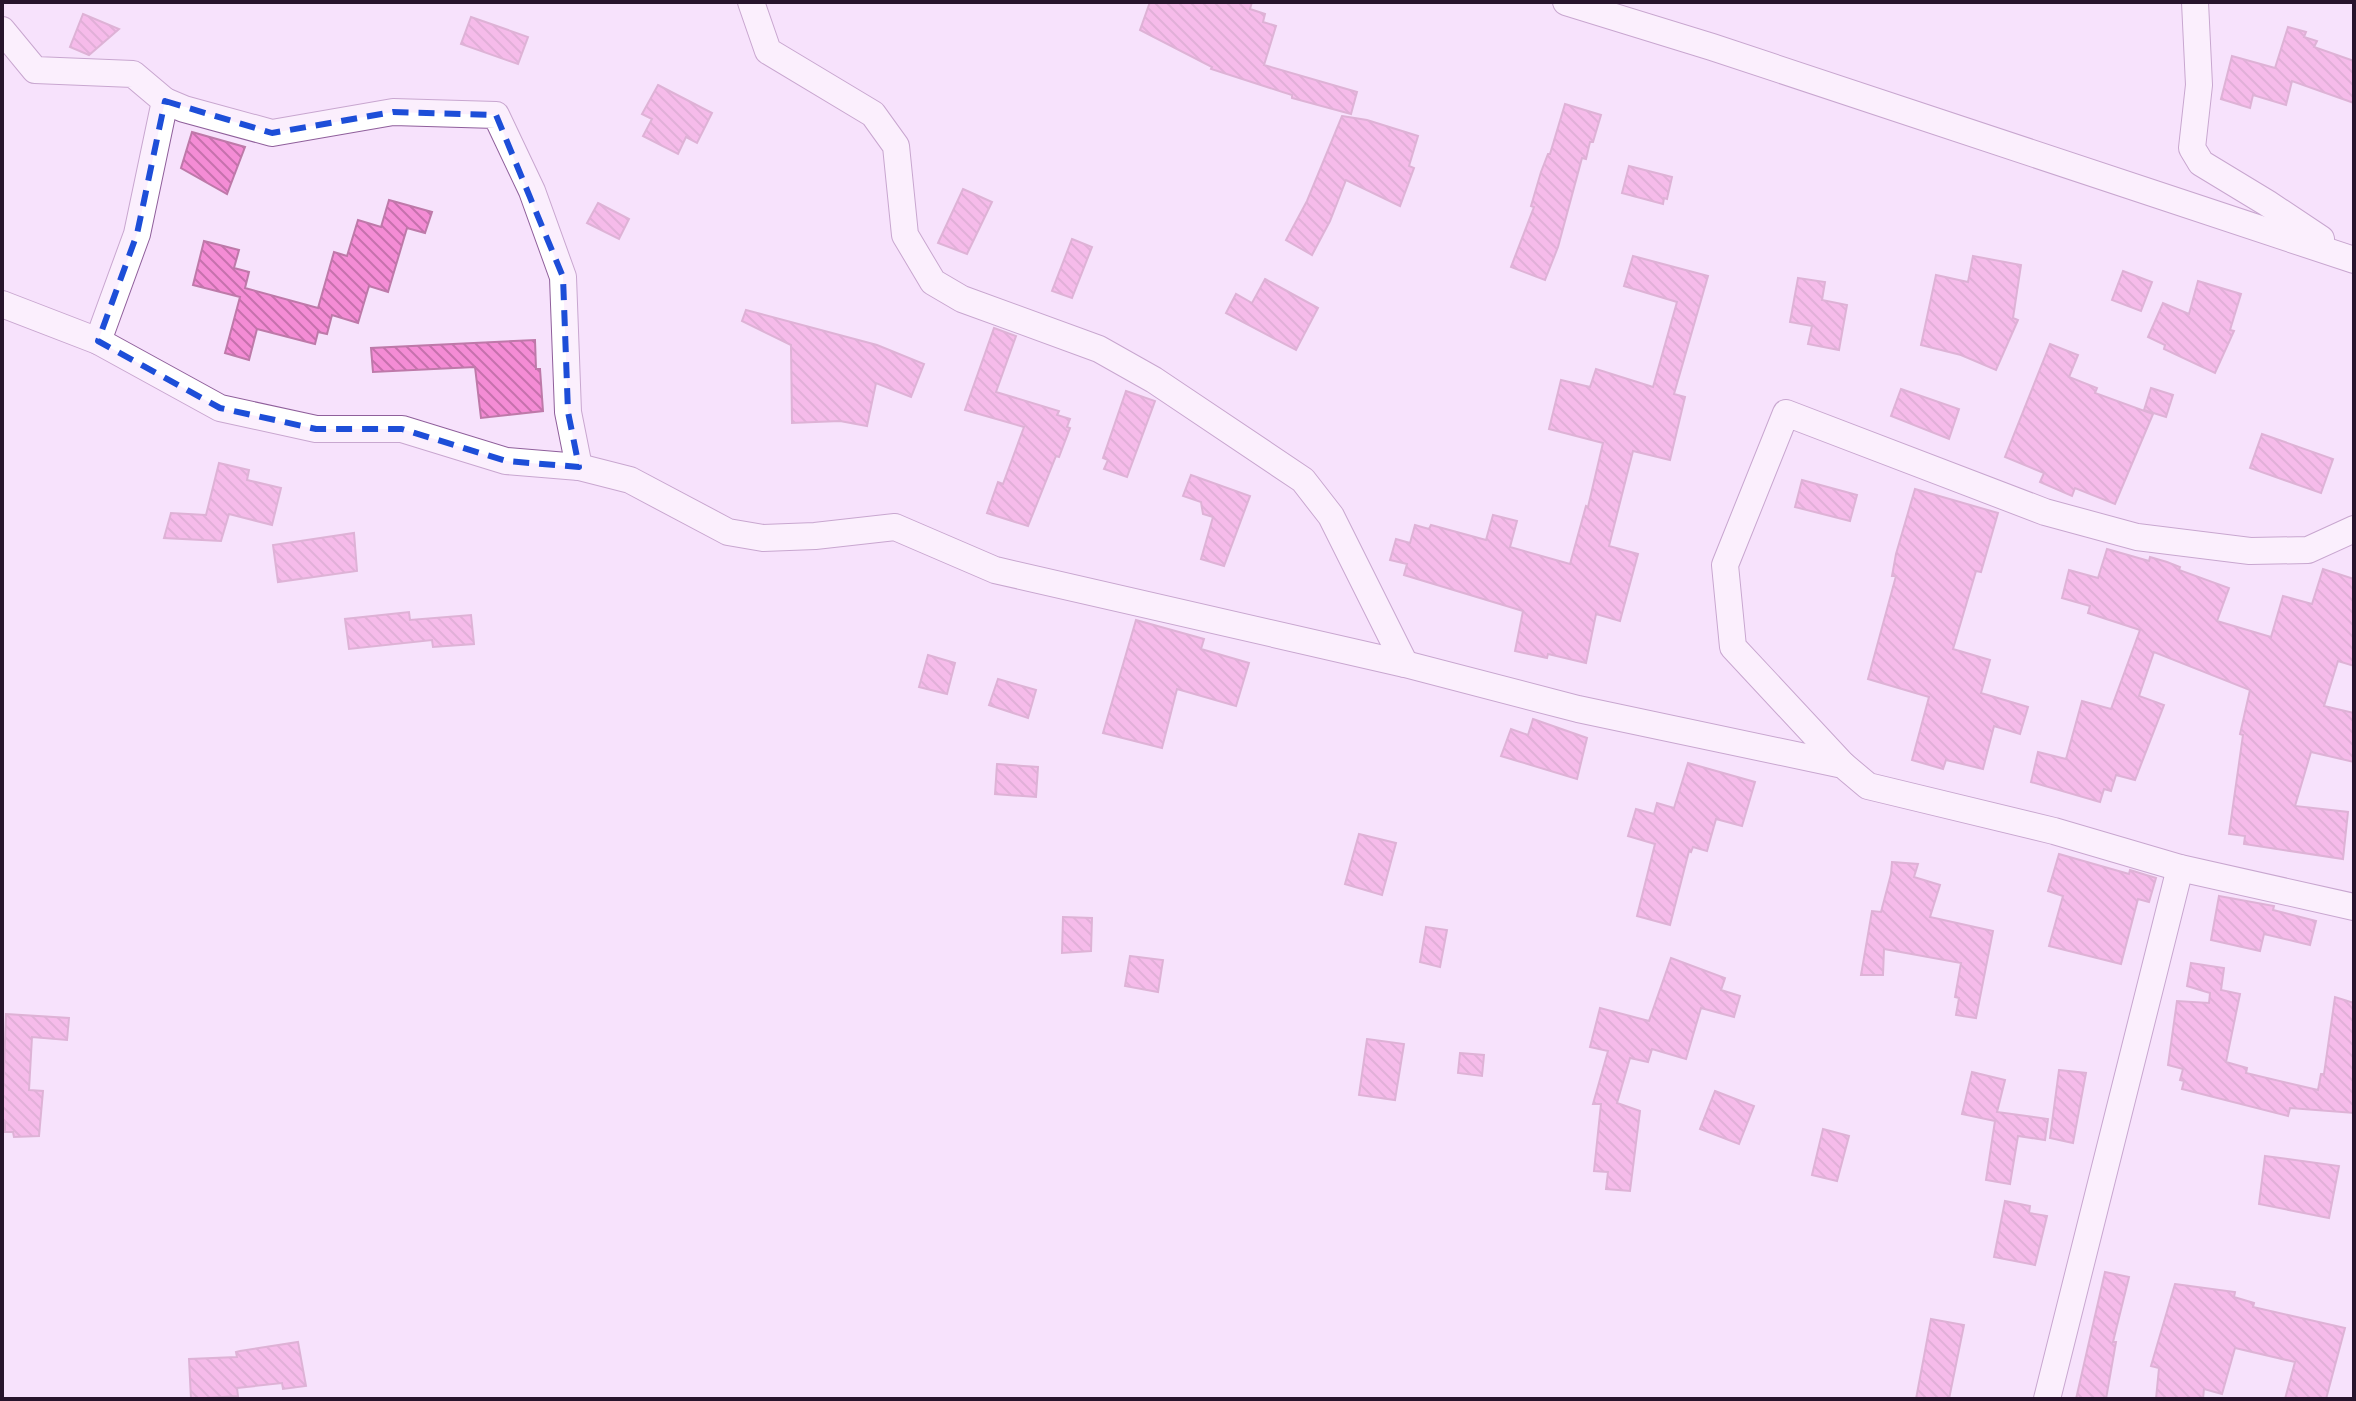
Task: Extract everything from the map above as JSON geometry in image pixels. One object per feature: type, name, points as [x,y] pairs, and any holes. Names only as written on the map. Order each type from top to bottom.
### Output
[{"type":"street","points":[[751,2],[768,51],[873,114],[896,146],[905,235],[933,282],[962,299],[1099,349],[1154,380],[1303,480],[1331,516],[1405,664]]},
{"type":"street","points":[[1566,2],[1712,47],[2350,258]]},
{"type":"street","points":[[2195,2],[2199,85],[2192,148],[2201,163],[2350,258]]},
{"type":"street","points":[[2,30],[35,70],[133,74],[165,101],[272,133],[393,112],[496,115],[532,191],[563,277],[568,412],[579,467]]},
{"type":"street","points":[[98,341],[137,234],[165,101]]},
{"type":"street","points":[[2,304],[98,341],[220,408],[316,429],[402,429],[506,461],[579,467],[630,480],[728,532],[763,538],[895,527],[995,570],[1405,664],[1578,709],[1843,765]]},
{"type":"street","points":[[2354,529],[2308,550],[2250,551],[2137,537],[2045,512],[1786,413],[1725,565],[1733,647],[1843,765],[1868,786],[2054,831],[2180,868],[2354,907]]},
{"type":"street","points":[[2047,1399],[2180,868]]},
{"type":"highlighted area","points":[[165,101],[272,133],[393,112],[496,115],[563,277],[568,412],[579,467],[506,461],[402,429],[316,429],[220,408],[98,341],[137,234]]},
{"type":"building","points":[[1150,2],[1252,2],[1250,9],[1265,14],[1263,22],[1276,26],[1264,65],[1357,92],[1351,114],[1292,98],[1292,95],[1211,69],[1140,30]]},
{"type":"building","points":[[83,14],[119,29],[89,55],[70,47]]},
{"type":"building","points":[[471,17],[528,37],[518,64],[461,44]]},
{"type":"building","points":[[2288,27],[2306,32],[2304,37],[2317,41],[2314,47],[2354,61],[2354,103],[2292,81],[2286,105],[2253,95],[2250,108],[2221,99],[2232,56],[2275,68]]},
{"type":"building","points":[[658,85],[712,113],[697,143],[686,137],[678,154],[643,136],[652,119],[642,114]]},
{"type":"building","points":[[1565,104],[1601,115],[1586,159],[1582,158],[1558,247],[1545,280],[1511,267],[1534,207],[1531,206],[1541,172],[1550,154]]},
{"type":"building","points":[[1342,116],[1367,120],[1418,136],[1409,166],[1414,168],[1400,206],[1346,180],[1312,255],[1286,240],[1307,201]]},
{"type":"building","points":[[192,132],[245,147],[227,194],[181,168]]},
{"type":"building","points":[[1629,166],[1672,177],[1663,204],[1622,193]]},
{"type":"building","points":[[963,189],[992,202],[967,254],[938,243]]},
{"type":"building","points":[[389,200],[432,212],[425,233],[407,228],[388,292],[369,286],[358,323],[332,315],[327,334],[318,332],[315,344],[257,329],[249,360],[225,353],[240,297],[193,285],[204,241],[239,250],[234,268],[249,272],[245,288],[318,308],[334,252],[347,256],[358,220],[381,227]]},
{"type":"building","points":[[598,203],[629,219],[619,239],[587,223]]},
{"type":"building","points":[[1072,239],[1092,247],[1072,298],[1052,291]]},
{"type":"building","points":[[1633,256],[1708,276],[1674,394],[1685,397],[1670,460],[1633,451],[1609,546],[1638,554],[1620,621],[1596,614],[1586,663],[1548,654],[1547,658],[1515,651],[1523,611],[1404,575],[1407,564],[1390,560],[1396,539],[1410,543],[1415,525],[1429,529],[1431,525],[1486,540],[1493,515],[1517,521],[1510,547],[1570,564],[1603,443],[1549,429],[1561,380],[1590,387],[1596,369],[1653,387],[1677,302],[1624,286]]},
{"type":"building","points":[[1973,256],[2021,265],[2013,318],[2018,320],[1996,370],[1961,355],[1921,345],[1936,275],[1968,282]]},
{"type":"building","points":[[2123,271],[2152,282],[2141,311],[2112,300]]},
{"type":"building","points":[[1798,278],[1825,282],[1822,300],[1847,305],[1839,350],[1808,344],[1812,326],[1790,322]]},
{"type":"building","points":[[1265,279],[1318,308],[1296,350],[1226,313],[1236,294],[1252,303]]},
{"type":"building","points":[[2198,281],[2241,294],[2230,330],[2234,331],[2215,373],[2164,349],[2165,345],[2148,337],[2163,303],[2189,314]]},
{"type":"building","points":[[746,310],[877,345],[924,364],[911,397],[876,383],[867,426],[840,421],[792,423],[791,345],[742,321]]},
{"type":"building","points":[[994,328],[1016,336],[996,392],[1059,411],[1057,415],[1070,419],[1067,427],[1070,428],[1059,457],[1056,456],[1028,526],[987,513],[998,482],[1003,484],[1024,427],[965,410]]},
{"type":"building","points":[[535,340],[543,411],[481,418],[475,367],[373,372],[371,348]]},
{"type":"building","points":[[2050,344],[2078,355],[2069,377],[2097,388],[2095,393],[2153,414],[2115,504],[2075,488],[2072,496],[2040,482],[2044,473],[2005,457]]},
{"type":"building","points":[[2151,388],[2173,395],[2166,417],[2144,410]]},
{"type":"building","points":[[1901,389],[1959,409],[1949,439],[1891,416]]},
{"type":"building","points":[[1126,391],[1155,401],[1127,477],[1104,469],[1108,460],[1103,458]]},
{"type":"building","points":[[2262,434],[2333,459],[2321,493],[2250,468]]},
{"type":"building","points":[[219,463],[249,470],[247,480],[281,488],[272,525],[229,514],[221,541],[164,538],[171,513],[206,515]]},
{"type":"building","points":[[1191,475],[1250,496],[1224,566],[1201,559],[1213,517],[1203,514],[1201,502],[1183,496]]},
{"type":"building","points":[[1802,480],[1857,495],[1850,521],[1795,507]]},
{"type":"building","points":[[1915,489],[1998,513],[1981,572],[1976,571],[1953,649],[1990,660],[1981,693],[2028,707],[2020,734],[1994,726],[1983,769],[1946,760],[1943,769],[1912,760],[1929,697],[1868,679],[1896,576],[1892,576],[1896,554]]},
{"type":"building","points":[[354,533],[357,571],[278,582],[273,545]]},
{"type":"building","points":[[2107,549],[2149,561],[2150,557],[2167,562],[2180,567],[2179,570],[2229,588],[2217,621],[2271,637],[2283,596],[2312,604],[2323,569],[2354,579],[2354,666],[2338,661],[2324,706],[2354,713],[2354,762],[2311,752],[2295,806],[2348,812],[2343,859],[2244,844],[2245,836],[2229,834],[2243,735],[2240,734],[2250,690],[2154,652],[2139,696],[2164,705],[2135,780],[2116,775],[2111,791],[2104,789],[2100,802],[2031,782],[2038,752],[2066,759],[2082,701],[2111,709],[2140,630],[2088,613],[2090,606],[2062,598],[2069,570],[2098,578]]},
{"type":"building","points":[[409,612],[410,620],[471,615],[474,644],[433,647],[432,640],[349,649],[345,619]]},
{"type":"building","points":[[1136,620],[1204,639],[1201,649],[1249,663],[1236,706],[1177,689],[1162,748],[1103,733]]},
{"type":"building","points":[[928,655],[955,663],[947,694],[919,687]]},
{"type":"building","points":[[998,679],[1036,690],[1028,718],[989,705]]},
{"type":"building","points":[[1533,719],[1587,738],[1577,779],[1501,756],[1511,729],[1528,735]]},
{"type":"building","points":[[1688,763],[1755,782],[1742,826],[1716,819],[1707,851],[1693,847],[1689,851],[1670,925],[1637,916],[1655,844],[1628,836],[1636,809],[1654,814],[1657,803],[1674,808]]},
{"type":"building","points":[[997,764],[1038,767],[1036,797],[995,794]]},
{"type":"building","points":[[1359,834],[1396,843],[1382,895],[1345,884]]},
{"type":"building","points":[[2059,854],[2129,874],[2130,870],[2156,878],[2149,902],[2138,899],[2121,964],[2049,946],[2063,896],[2048,891]]},
{"type":"building","points":[[1892,862],[1918,864],[1914,877],[1940,885],[1930,917],[1993,931],[1976,1018],[1956,1015],[1959,998],[1955,997],[1961,963],[1884,949],[1883,975],[1861,975],[1872,911],[1881,912]]},
{"type":"building","points":[[2219,896],[2274,906],[2273,910],[2316,921],[2310,945],[2264,934],[2260,951],[2211,940]]},
{"type":"building","points":[[1063,917],[1092,918],[1091,951],[1062,953]]},
{"type":"building","points":[[1426,927],[1447,930],[1440,967],[1420,962]]},
{"type":"building","points":[[1130,956],[1163,960],[1158,992],[1125,986]]},
{"type":"building","points":[[1671,958],[1725,978],[1721,990],[1740,996],[1734,1017],[1701,1008],[1686,1059],[1652,1049],[1648,1062],[1630,1058],[1617,1103],[1640,1111],[1630,1191],[1606,1189],[1608,1172],[1594,1171],[1601,1104],[1593,1104],[1608,1051],[1590,1047],[1600,1008],[1649,1021]]},
{"type":"building","points":[[2191,963],[2224,968],[2221,990],[2240,994],[2226,1062],[2247,1068],[2246,1073],[2318,1090],[2321,1074],[2324,1074],[2335,997],[2354,1003],[2354,1113],[2290,1108],[2288,1116],[2182,1089],[2184,1081],[2180,1080],[2183,1069],[2168,1065],[2177,1001],[2209,1003],[2210,993],[2187,986]]},
{"type":"building","points":[[6,1014],[69,1018],[67,1040],[32,1037],[29,1090],[43,1091],[39,1136],[14,1137],[13,1132],[5,1132],[5,1123],[2,1123]]},
{"type":"building","points":[[1367,1039],[1404,1044],[1395,1100],[1359,1095]]},
{"type":"building","points":[[1460,1053],[1484,1055],[1482,1076],[1458,1073]]},
{"type":"building","points":[[2059,1070],[2086,1073],[2073,1143],[2050,1138]]},
{"type":"building","points":[[1972,1072],[2005,1080],[1997,1112],[2048,1119],[2045,1140],[2018,1136],[2010,1184],[1986,1180],[1995,1121],[1962,1114]]},
{"type":"building","points":[[1715,1091],[1754,1106],[1739,1144],[1700,1129]]},
{"type":"building","points":[[1823,1129],[1849,1136],[1837,1181],[1812,1175]]},
{"type":"building","points":[[2265,1156],[2339,1166],[2329,1218],[2259,1204]]},
{"type":"building","points":[[2005,1201],[2030,1206],[2029,1213],[2047,1216],[2035,1265],[1994,1257]]},
{"type":"building","points":[[2105,1272],[2129,1277],[2113,1342],[2116,1342],[2106,1399],[2076,1399]]},
{"type":"building","points":[[2175,1284],[2235,1292],[2234,1297],[2254,1303],[2253,1307],[2345,1328],[2326,1399],[2285,1399],[2295,1362],[2235,1348],[2222,1394],[2204,1389],[2203,1399],[2156,1399],[2159,1368],[2151,1366]]},
{"type":"building","points":[[1931,1319],[1964,1325],[1949,1399],[1916,1399]]},
{"type":"building","points":[[298,1342],[306,1386],[283,1389],[282,1383],[237,1388],[238,1396],[191,1399],[189,1359],[237,1357],[236,1352],[240,1351]]}]
